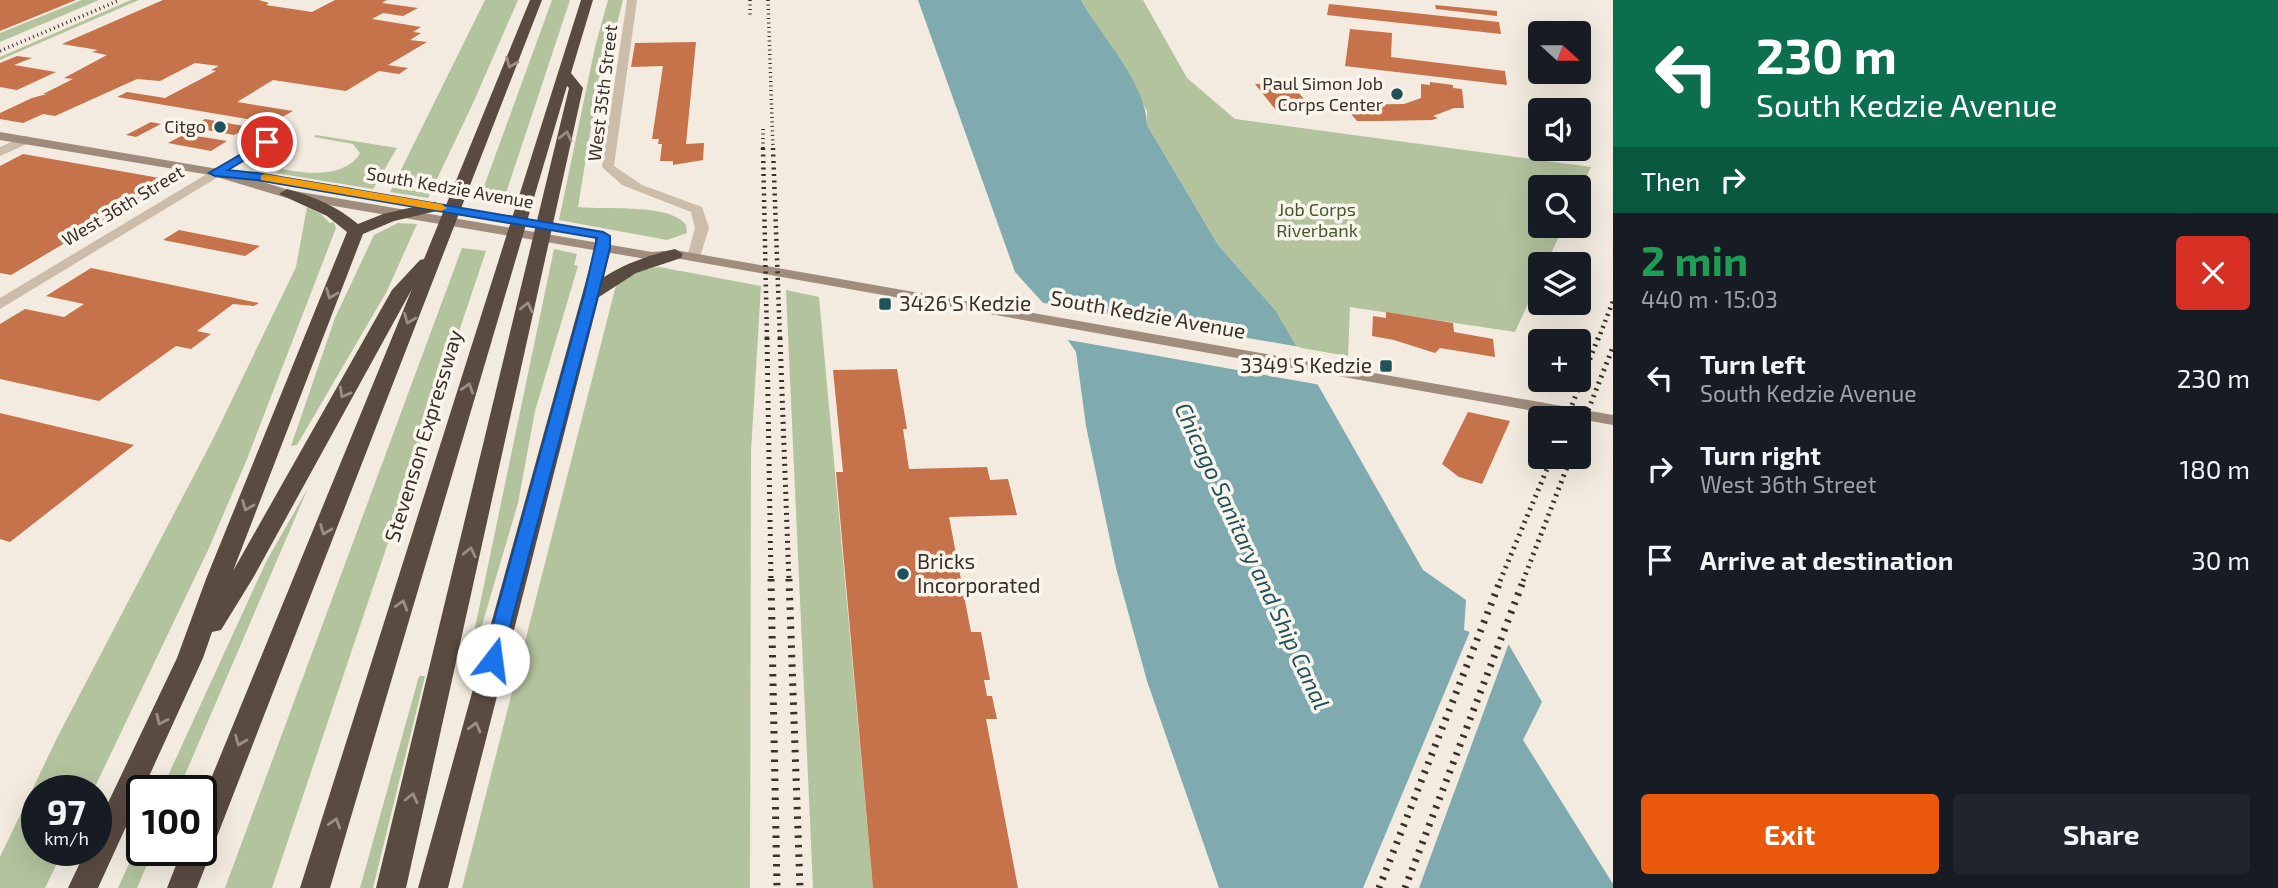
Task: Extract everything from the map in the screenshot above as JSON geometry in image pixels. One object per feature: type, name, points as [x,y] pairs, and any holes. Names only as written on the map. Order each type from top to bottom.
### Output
[{"type":"highway","points":[[217,800],[536,0]]},
{"type":"highway","name":"Stevenson Expressway","points":[[315,888],[587,0]]},
{"type":"highway","points":[[391,888],[576,88],[564,72]]},
{"type":"highway","points":[[287,194],[321,205],[341,216],[356,231]]},
{"type":"highway","points":[[83,888],[190,658],[218,579],[356,231],[402,213],[435,207]]},
{"type":"highway","points":[[433,888],[603,242]]},
{"type":"highway","points":[[190,658],[241,578],[401,290],[436,250]]},
{"type":"highway","points":[[591,295],[614,276],[634,265],[675,254]]},
{"type":"highway","points":[[182,888],[191,866]]},
{"type":"main road","name":"South Kedzie Avenue","points":[[0,136],[435,207],[603,242],[652,256],[675,254],[694,257],[1613,420]]},
{"type":"main road","name":"South Kedzie Avenue","points":[[215,173],[287,194],[603,242]]},
{"type":"street","name":"West 35th Street","points":[[632,0],[608,167],[614,176],[627,183],[696,210],[702,219],[703,229],[694,257]]},
{"type":"street","points":[[0,152],[25,140]]},
{"type":"street","name":"West 36th Street","points":[[0,303],[267,142]]},
{"type":"green space","points":[[82,0],[99,0],[0,42],[0,33]]},
{"type":"green space","points":[[131,0],[139,0],[0,60],[0,57]]},
{"type":"green space","points":[[485,0],[518,0],[428,198],[390,192]]},
{"type":"green space","points":[[552,0],[570,0],[505,196],[482,192]]},
{"type":"green space","points":[[608,0],[623,0],[592,121],[578,207],[666,213],[686,225],[687,233],[667,240],[559,220],[595,47]]},
{"type":"green space","name":"Job Corps Riverbank","points":[[1081,0],[1143,0],[1187,78],[1235,119],[1528,159],[1528,161],[1591,167],[1587,175],[1528,175],[1528,238],[1558,238],[1552,252],[1528,252],[1528,304],[1515,332],[1350,307],[1348,356],[1295,347],[1276,311],[1218,245],[1147,125],[1147,111]]},
{"type":"green space","points":[[316,135],[397,148],[373,189],[276,173],[282,169],[314,173],[335,170],[354,161],[360,153],[353,144],[314,137]]},
{"type":"green space","points":[[307,207],[321,214],[330,223],[334,222],[336,228],[247,459],[209,548],[101,775],[39,775],[214,437],[296,267]]},
{"type":"green space","points":[[398,223],[417,224],[387,291],[297,445],[291,446],[335,318],[374,235]]},
{"type":"green space","points":[[462,248],[486,251],[272,888],[225,888]]},
{"type":"green space","points":[[554,249],[577,254],[574,265],[578,266],[535,411],[518,503],[465,676]]},
{"type":"green space","points":[[659,267],[761,286],[751,452],[750,888],[462,888],[615,289],[628,276]]},
{"type":"green space","points":[[786,290],[819,297],[873,888],[813,888]]},
{"type":"green space","points":[[308,488],[185,775],[168,775],[266,562]]},
{"type":"green space","points":[[419,676],[425,676],[373,888],[360,888]]},
{"type":"green space","points":[[21,813],[21,866],[56,866],[45,888],[0,888],[0,857]]},
{"type":"green space","points":[[128,866],[147,866],[137,888],[118,888]]},
{"type":"water","name":"Chicago Sanitary and Ship Canal","points":[[918,0],[1081,0],[1131,76],[1145,109],[1147,125],[1218,245],[1276,311],[1423,570],[1466,600],[1464,630],[1509,645],[1542,702],[1523,740],[1613,888],[1219,888],[1147,681],[1116,568],[1086,426],[1076,352],[1043,303],[1015,272]]},
{"type":"pier","points":[[1038,302],[1300,347],[1321,385],[1063,339]]},
{"type":"pier","points":[[1471,629],[1509,643],[1419,888],[1363,888]]},
{"type":"building","points":[[0,0],[76,0],[0,31]]},
{"type":"building","points":[[163,0],[259,0],[269,3],[266,5],[312,12],[335,0],[387,0],[382,3],[418,8],[403,16],[383,13],[372,19],[421,27],[413,32],[421,33],[410,40],[427,42],[388,65],[408,68],[399,74],[379,71],[346,91],[273,80],[237,102],[293,111],[271,123],[117,97],[127,92],[165,98],[216,71],[211,70],[219,66],[195,63],[160,81],[137,79],[55,116],[43,114],[23,123],[0,119],[0,113],[47,94],[43,94],[73,79],[64,78],[107,55],[92,52],[98,50],[62,44]]},
{"type":"building","points":[[1329,4],[1499,22],[1501,34],[1327,15]]},
{"type":"building","points":[[1435,5],[1497,11],[1497,16],[1436,9]]},
{"type":"building","points":[[1350,29],[1392,33],[1391,57],[1505,71],[1507,85],[1345,66]]},
{"type":"building","points":[[696,42],[686,144],[704,143],[703,160],[673,165],[673,161],[660,161],[662,144],[658,144],[659,139],[652,139],[663,66],[631,67],[635,43]]},
{"type":"building","points":[[17,56],[32,58],[14,65],[56,72],[17,90],[0,87],[0,63]]},
{"type":"building","points":[[1430,82],[1462,89],[1464,108],[1454,108],[1433,116],[1438,118],[1432,120],[1357,121],[1343,105],[1404,104],[1421,98],[1421,84],[1430,85]]},
{"type":"building","points":[[1290,83],[1312,108],[1275,109],[1255,84]]},
{"type":"building","name":"Citgo","points":[[205,119],[249,127],[234,135],[190,127]]},
{"type":"building","points":[[151,122],[161,124],[136,137],[126,135]]},
{"type":"building","name":"Citgo","points":[[185,134],[227,141],[211,151],[168,143]]},
{"type":"building","points":[[23,154],[171,180],[11,275],[0,273],[0,166]]},
{"type":"building","points":[[179,230],[260,246],[245,256],[163,240]]},
{"type":"building","points":[[91,268],[259,303],[254,306],[233,304],[197,331],[211,334],[191,349],[176,346],[99,401],[0,379],[0,324],[25,309],[64,317],[84,304],[46,296]]},
{"type":"building","points":[[1386,312],[1453,323],[1454,332],[1493,339],[1495,357],[1440,348],[1435,353],[1372,336],[1373,316],[1386,318]]},
{"type":"building","name":"Bricks Incorporated","points":[[897,369],[907,429],[903,429],[909,469],[987,467],[990,480],[1008,479],[1017,515],[949,517],[971,632],[981,632],[990,680],[984,680],[987,696],[992,696],[997,719],[986,719],[1018,888],[873,888],[836,472],[843,472],[833,370]]},
{"type":"building","points":[[1468,412],[1510,421],[1482,484],[1459,477],[1442,464]]},
{"type":"building","points":[[0,413],[134,445],[10,542],[0,539]]},
{"type":"railway","points":[[0,51],[120,0]]},
{"type":"railway","points":[[750,0],[750,17]]},
{"type":"railway","points":[[768,0],[773,150]]},
{"type":"railway","points":[[763,129],[763,148]]},
{"type":"railway","points":[[763,148],[767,340]]},
{"type":"railway","points":[[773,148],[780,340]]},
{"type":"railway","points":[[1598,340],[1613,301]]},
{"type":"railway","points":[[767,338],[771,581]]},
{"type":"railway","points":[[780,338],[789,581]]},
{"type":"railway","points":[[1572,406],[1598,338]]},
{"type":"railway","points":[[1590,406],[1613,347]]},
{"type":"railway","points":[[1500,581],[1547,469]]},
{"type":"railway","points":[[1523,581],[1566,469]]},
{"type":"railway","points":[[771,579],[777,888]]},
{"type":"railway","points":[[789,579],[800,888]]},
{"type":"railway","points":[[1379,888],[1501,579]]},
{"type":"railway","points":[[1405,888],[1524,579]]},
{"type":"slow traffic","points":[[265,177],[441,208]]},
{"type":"place","name":"Paul Simon Job Corps Center","points":[[1397,94]]},
{"type":"place","name":"Citgo","points":[[220,127]]},
{"type":"place","name":"3426 S Kedzie","points":[[885,304]]},
{"type":"place","name":"3349 S Kedzie","points":[[1386,366]]},
{"type":"place","name":"Bricks Incorporated","points":[[903,574]]},
{"type":"route","points":[[267,142],[215,173],[257,176],[603,236],[603,248],[591,295],[493,660]]}]
